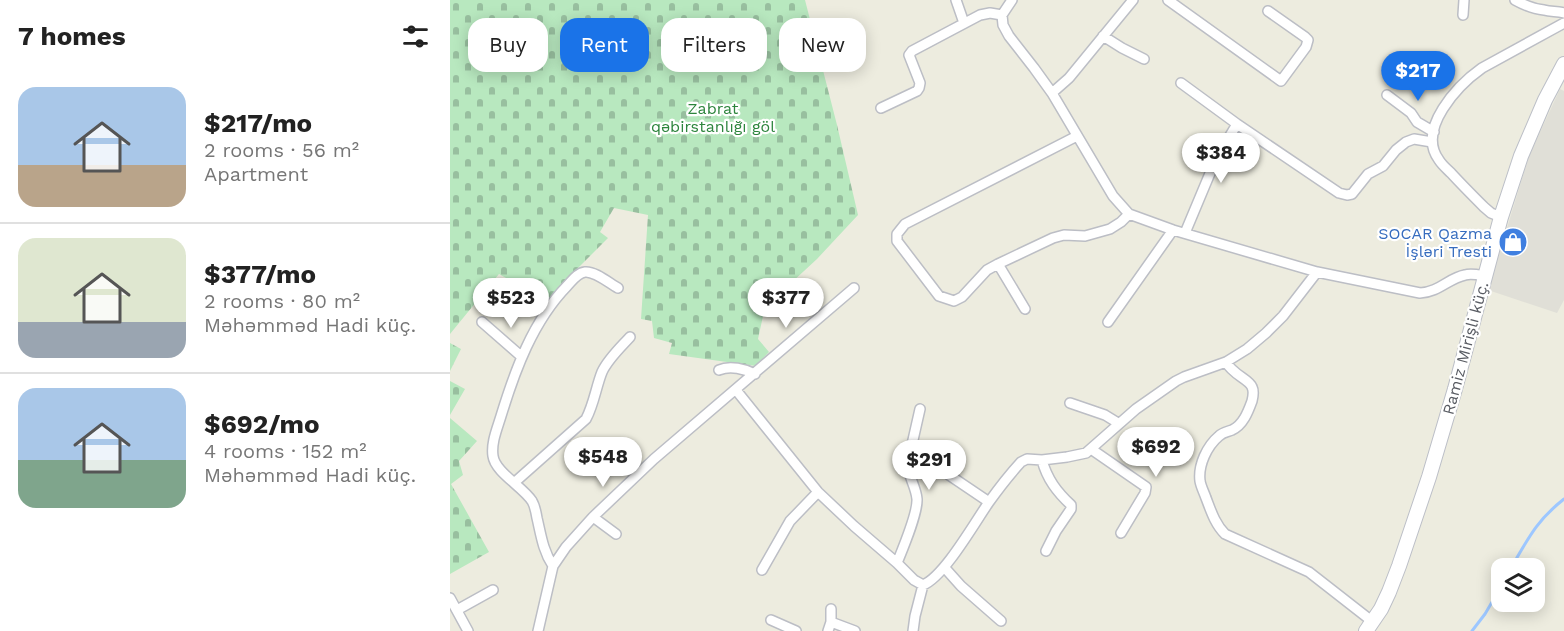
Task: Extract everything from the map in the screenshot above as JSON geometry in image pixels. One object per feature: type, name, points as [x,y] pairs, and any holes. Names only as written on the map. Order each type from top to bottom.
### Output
[{"type":"street","points":[[956,0],[964,23]]},
{"type":"street","points":[[1012,0],[1002,15],[1003,25],[1009,36],[1052,93],[1113,196],[1129,214],[1173,230],[1317,272],[1420,293],[1438,289],[1465,274],[1485,276]]},
{"type":"street","points":[[1052,93],[1069,78],[1133,0]]},
{"type":"street","points":[[1168,0],[1281,81],[1306,47],[1308,40],[1268,11]]},
{"type":"street","points":[[1463,15],[1464,0]]},
{"type":"street","points":[[1515,0],[1533,8],[1564,13]]},
{"type":"street","points":[[881,108],[920,88],[909,55],[912,51],[980,15],[990,13],[1002,15]]},
{"type":"street","points":[[1501,217],[1484,207],[1438,160],[1433,137],[1445,105],[1470,76],[1564,23]]},
{"type":"street","points":[[1103,36],[1144,59]]},
{"type":"street","name":"Ramiz Mirişli küç.","points":[[1370,626],[1389,592],[1429,477],[1517,165],[1529,134],[1564,64]]},
{"type":"street","points":[[1181,83],[1339,193],[1347,195],[1352,194],[1368,174],[1383,166],[1406,142],[1433,137]]},
{"type":"street","points":[[1387,95],[1411,113],[1433,137]]},
{"type":"street","points":[[1185,233],[1216,159],[1238,124]]},
{"type":"street","points":[[1077,136],[904,224],[897,234],[897,241],[939,296],[954,301],[962,297],[987,270],[998,264],[1053,238],[1064,235],[1085,236],[1110,229],[1129,214]]},
{"type":"street","points":[[1108,322],[1173,230]]},
{"type":"street","points":[[998,264],[1025,309]]},
{"type":"street","points":[[553,566],[546,555],[534,504],[496,466],[493,456],[494,440],[513,378],[522,357],[548,308],[559,294],[578,275],[586,272],[618,288]]},
{"type":"street","points":[[914,631],[915,616],[923,585],[934,578],[944,567],[989,502],[1021,462],[1028,459],[1042,460],[1086,453],[1118,423],[1176,381],[1226,362],[1247,349],[1283,316],[1317,272]]},
{"type":"street","points":[[538,631],[553,566],[566,547],[593,517],[654,459],[854,288]]},
{"type":"street","points":[[482,322],[522,357]]},
{"type":"street","points":[[515,483],[586,419],[591,410],[602,371],[630,337]]},
{"type":"street","points":[[1226,362],[1233,372],[1252,387],[1253,396],[1243,420],[1234,429],[1220,434],[1206,451],[1203,459],[1200,483],[1215,521],[1226,534],[1309,572],[1370,626]]},
{"type":"street","points":[[719,370],[728,367],[744,369],[755,374]]},
{"type":"street","points":[[736,390],[818,492],[914,580],[923,585]]},
{"type":"street","points":[[1070,403],[1105,415],[1118,423]]},
{"type":"street","points":[[897,563],[916,509],[917,499],[908,462],[920,409]]},
{"type":"street","points":[[1091,449],[1146,487],[1145,493],[1120,533]]},
{"type":"street","points":[[1042,460],[1053,486],[1071,505],[1071,509],[1046,551]]},
{"type":"street","points":[[949,475],[989,502]]},
{"type":"street","points":[[762,570],[790,521],[818,492]]},
{"type":"street","points":[[593,517],[616,534]]},
{"type":"street","points":[[944,567],[961,586],[1001,621]]},
{"type":"street","points":[[457,610],[493,590]]},
{"type":"street","points":[[450,598],[468,631]]},
{"type":"street","points":[[831,609],[829,627],[855,631]]},
{"type":"street","points":[[771,620],[796,631]]},
{"type":"shaded area","points":[[1560,89],[1564,91],[1564,300],[1557,313],[1488,290],[1529,156]]},
{"type":"green space","name":"Zabrat qəbirstanlığı göl","points":[[450,0],[805,0],[810,18],[779,18],[779,72],[823,72],[858,215],[817,259],[765,307],[758,339],[769,352],[756,366],[669,354],[672,343],[654,338],[652,321],[641,319],[648,215],[614,208],[600,232],[608,238],[547,301],[499,274],[450,334]]},
{"type":"green space","points":[[450,343],[461,349],[450,371]]},
{"type":"green space","points":[[450,381],[465,389],[450,415]]},
{"type":"green space","points":[[450,418],[477,441],[459,461],[463,475],[451,484],[489,552],[450,574]]},
{"type":"waterway","points":[[1517,558],[1539,523],[1564,499]]},
{"type":"waterway","points":[[1472,631],[1491,604]]},
{"type":"place","name":"SOCAR Qazma İşləri Tresti","points":[[1513,242]]}]
